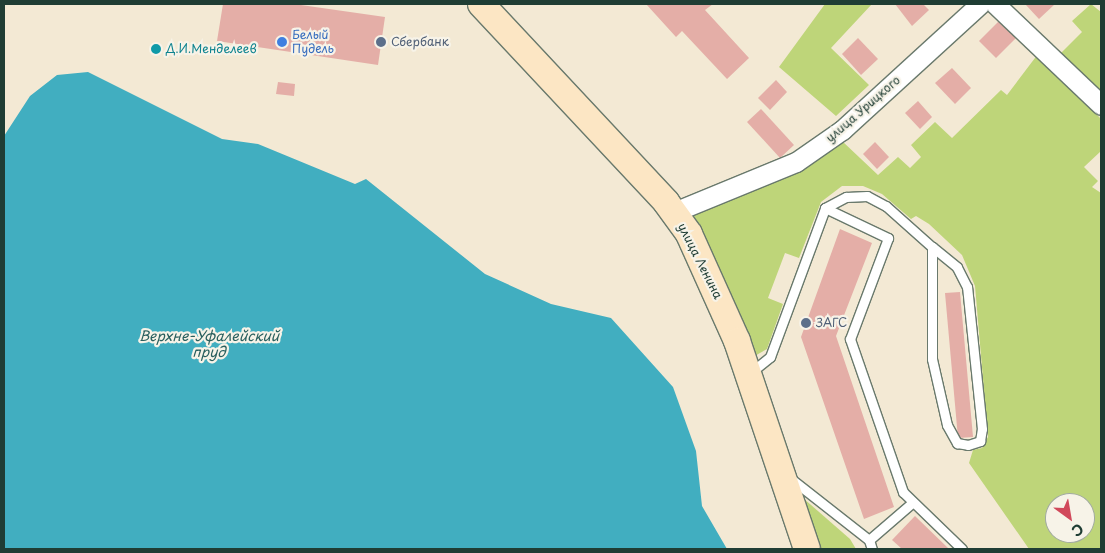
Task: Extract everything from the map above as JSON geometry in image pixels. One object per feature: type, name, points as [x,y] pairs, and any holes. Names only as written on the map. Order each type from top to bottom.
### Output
[{"type":"main road","name":"улица Ленина","points":[[481,4],[674,212],[710,276],[748,374],[777,466],[807,549]]},
{"type":"street","name":"улица Урицкого","points":[[674,212],[796,162],[842,130],[980,4]]},
{"type":"street","points":[[995,4],[1101,105]]},
{"type":"lane","points":[[748,374],[770,357],[825,208],[846,197],[867,196],[886,206],[957,267],[968,287],[982,429],[980,441],[968,445],[957,442],[947,425],[932,359],[932,247]]},
{"type":"lane","points":[[825,208],[888,238],[850,339],[903,492],[962,549]]},
{"type":"lane","points":[[777,466],[870,545],[913,502]]},
{"type":"green space","points":[[825,4],[872,4],[831,48],[869,85],[836,116],[779,67]]},
{"type":"green space","points":[[1091,4],[1101,12],[1101,91],[1060,54],[1082,32],[1072,21]]},
{"type":"green space","points":[[1038,54],[1101,119],[1101,151],[1084,167],[1098,181],[1092,187],[1101,193],[1101,549],[1029,549],[969,463],[973,450],[982,448],[988,437],[975,286],[962,255],[929,224],[916,216],[911,219],[882,194],[863,186],[842,186],[821,202],[799,258],[785,253],[768,298],[783,304],[767,349],[751,358],[687,215],[842,141],[878,175],[898,157],[910,168],[921,157],[911,145],[935,122],[952,138],[1001,90],[1007,95]]},
{"type":"green space","points":[[795,491],[850,539],[856,549],[819,549]]},
{"type":"water","name":"Верхне-Уфалейский пруд","points":[[88,72],[222,139],[258,144],[355,184],[366,179],[485,274],[551,304],[611,318],[673,387],[696,451],[702,506],[727,549],[4,549],[4,136],[30,96],[57,75]]},
{"type":"building","points":[[223,4],[294,4],[385,17],[378,65],[217,41]]},
{"type":"building","points":[[646,4],[713,4],[705,10],[749,58],[727,79],[682,31],[676,37]]},
{"type":"building","points":[[895,4],[923,4],[929,10],[912,26]]},
{"type":"building","points":[[1025,4],[1055,4],[1039,19]]},
{"type":"building","points":[[1000,20],[1017,37],[996,58],[979,41]]},
{"type":"building","points":[[858,38],[878,59],[861,75],[842,54]]},
{"type":"building","points":[[952,68],[971,88],[955,104],[935,83]]},
{"type":"building","points":[[776,80],[787,92],[770,110],[758,98]]},
{"type":"building","points":[[278,82],[295,84],[294,96],[276,94]]},
{"type":"building","points":[[918,101],[932,117],[920,129],[905,113]]},
{"type":"building","points":[[761,109],[794,145],[780,158],[747,122]]},
{"type":"building","points":[[875,142],[889,157],[877,169],[863,154]]},
{"type":"building","points":[[840,229],[872,243],[836,336],[894,507],[864,519],[801,337]]},
{"type":"building","points":[[960,292],[973,437],[958,438],[945,293]]},
{"type":"building","points":[[915,516],[949,549],[902,549],[892,540]]},
{"type":"place","name":"Белый Пудель","points":[[282,42]]},
{"type":"place","name":"Сбербанк","points":[[381,42]]},
{"type":"place","name":"Д.И.Менделеев","points":[[156,49]]},
{"type":"place","name":"ЗАГС","points":[[806,323]]}]
